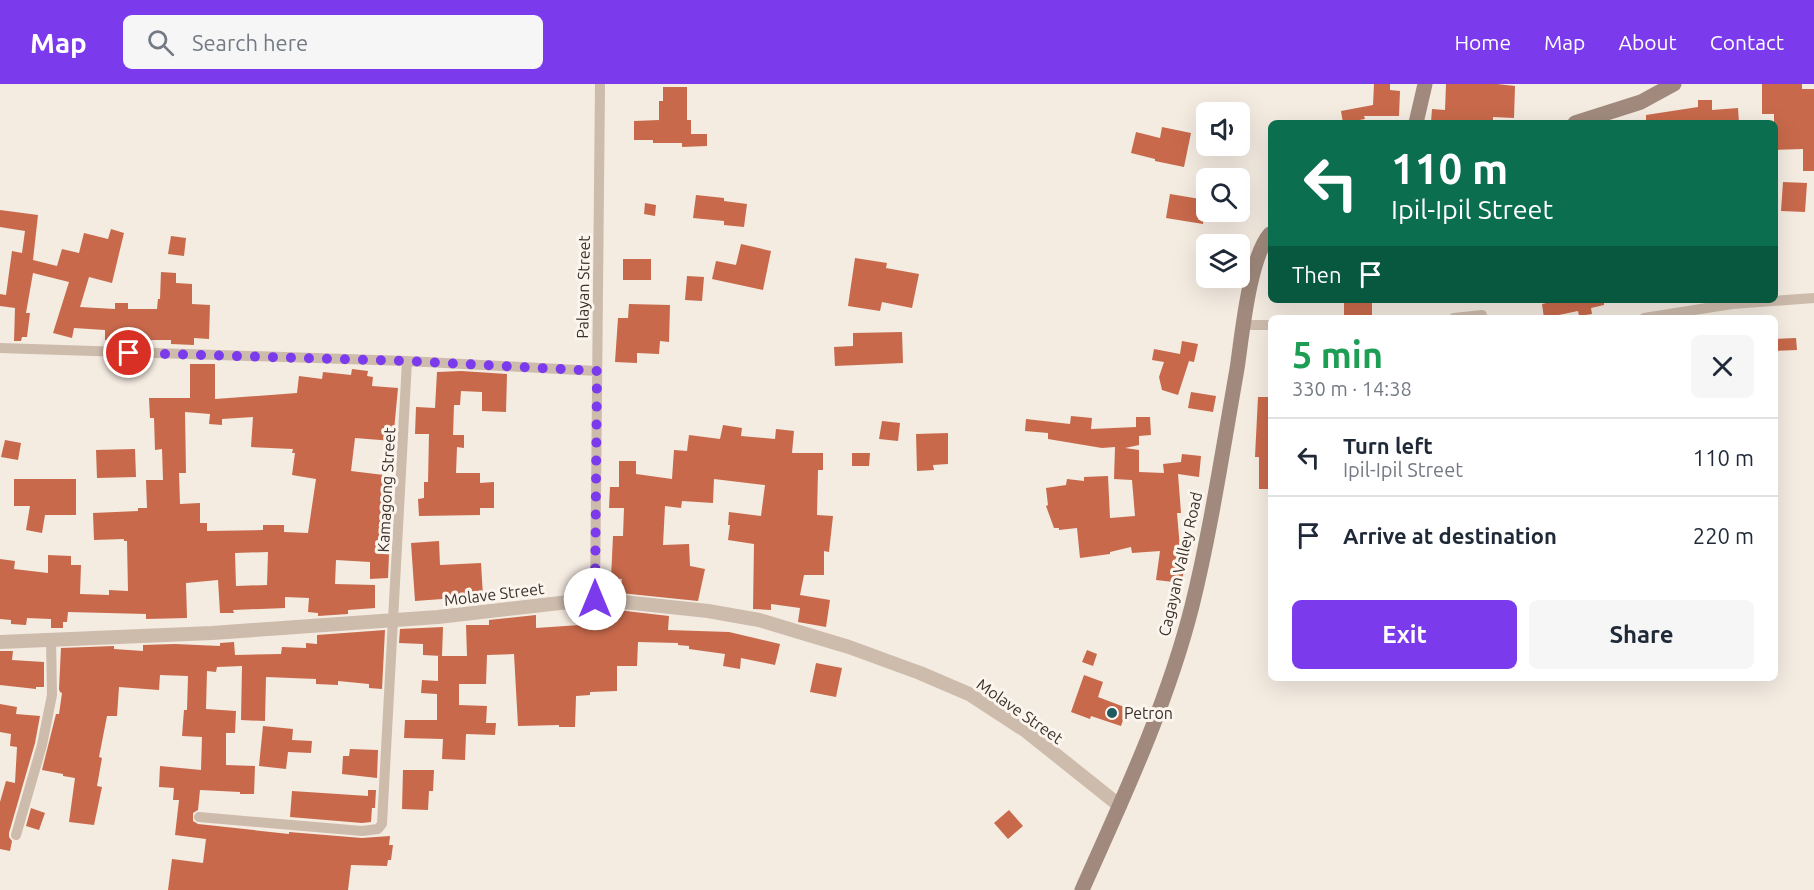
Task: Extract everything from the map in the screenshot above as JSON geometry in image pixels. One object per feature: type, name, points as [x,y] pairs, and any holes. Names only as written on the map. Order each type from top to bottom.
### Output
[{"type":"main road","points":[[1417,120],[1425,84]]},
{"type":"main road","points":[[1594,120],[1641,102],[1674,84]]},
{"type":"main road","name":"Cagayan Valley Road","points":[[1082,890],[1144,748],[1169,682],[1192,607],[1257,260],[1268,238]]},
{"type":"street","name":"Palayan Street","points":[[595,599],[600,84]]},
{"type":"street","points":[[1778,301],[1814,298]]},
{"type":"street","points":[[1663,315],[1746,303]]},
{"type":"street","points":[[1244,325],[1268,325]]},
{"type":"street","points":[[0,348],[407,361],[597,371]]},
{"type":"street","name":"Kamagong Street","points":[[199,818],[362,831],[378,829],[383,817],[407,361]]},
{"type":"street","name":"Molave Street","points":[[0,642],[212,633],[438,617],[595,599],[708,610],[759,620],[849,647],[920,672],[969,694],[1026,731],[1120,806]]},
{"type":"street","points":[[16,835],[42,745],[52,695],[51,639]]},
{"type":"building","points":[[1374,84],[1390,84],[1390,90],[1400,91],[1399,116],[1364,116],[1365,119],[1342,120],[1341,111],[1373,105]]},
{"type":"building","points":[[1446,84],[1515,86],[1514,118],[1431,120],[1432,109],[1445,110]]},
{"type":"building","points":[[1762,84],[1802,84],[1802,89],[1814,89],[1814,171],[1803,171],[1803,149],[1778,150],[1778,120],[1774,120],[1774,114],[1762,114]]},
{"type":"building","points":[[663,87],[687,87],[687,120],[691,120],[691,134],[707,134],[707,146],[682,147],[682,143],[653,143],[653,140],[634,140],[634,121],[659,120],[659,101],[663,101]]},
{"type":"building","points":[[1698,100],[1712,100],[1712,110],[1738,108],[1739,120],[1646,120],[1646,115],[1698,107]]},
{"type":"building","points":[[1162,127],[1191,133],[1184,167],[1131,153],[1136,132],[1160,138]]},
{"type":"building","points":[[1783,182],[1807,183],[1805,212],[1781,211]]},
{"type":"building","points":[[1170,194],[1196,198],[1196,222],[1203,222],[1203,224],[1166,218]]},
{"type":"building","points":[[696,195],[724,198],[724,201],[747,204],[744,227],[724,225],[724,221],[693,218]]},
{"type":"building","points":[[645,203],[656,205],[655,216],[644,214]]},
{"type":"building","points":[[0,210],[38,215],[33,260],[57,266],[62,249],[79,253],[84,233],[108,239],[111,229],[124,233],[112,283],[89,277],[80,307],[115,309],[115,303],[128,303],[128,309],[157,309],[158,299],[160,299],[161,272],[176,273],[176,283],[192,284],[192,304],[210,305],[209,339],[194,338],[194,345],[171,344],[171,340],[105,340],[105,330],[74,328],[72,338],[53,333],[69,282],[33,273],[26,313],[30,313],[27,337],[22,337],[21,341],[14,341],[15,308],[0,306],[0,294],[6,295],[12,251],[22,253],[25,231],[0,227]]},
{"type":"building","points":[[171,236],[186,238],[184,256],[168,254]]},
{"type":"building","points":[[741,244],[771,251],[763,290],[712,279],[716,261],[736,265]]},
{"type":"building","points":[[855,258],[887,263],[886,268],[919,274],[912,308],[882,302],[880,311],[848,306]]},
{"type":"building","points":[[623,259],[651,259],[651,280],[623,280]]},
{"type":"building","points":[[687,276],[704,277],[702,301],[685,300]]},
{"type":"building","points":[[1344,303],[1372,303],[1372,315],[1344,315]]},
{"type":"building","points":[[1604,303],[1604,305],[1591,308],[1592,314],[1579,315],[1578,311],[1544,315],[1542,304]]},
{"type":"building","points":[[629,304],[670,305],[669,342],[660,341],[659,354],[637,353],[637,363],[615,362],[618,318],[628,318]]},
{"type":"building","points":[[902,332],[903,363],[835,366],[834,347],[853,346],[853,333]]},
{"type":"building","points":[[1796,338],[1797,350],[1778,351],[1778,339]]},
{"type":"building","points":[[1182,341],[1198,344],[1194,362],[1189,361],[1178,395],[1162,390],[1159,377],[1164,362],[1152,360],[1154,349],[1180,354]]},
{"type":"building","points":[[190,364],[215,364],[215,399],[297,393],[299,376],[322,379],[323,372],[351,375],[352,369],[368,371],[367,376],[373,377],[372,386],[398,388],[393,441],[355,438],[351,471],[392,476],[386,531],[390,531],[388,578],[370,579],[370,562],[336,560],[335,584],[375,585],[375,608],[348,610],[348,614],[318,616],[318,613],[308,612],[309,598],[285,597],[285,608],[233,610],[234,613],[220,613],[218,580],[186,583],[187,618],[146,619],[146,614],[68,612],[67,622],[63,622],[63,628],[51,628],[51,619],[27,618],[26,625],[11,624],[11,620],[0,619],[0,559],[15,561],[14,569],[48,573],[48,555],[71,556],[71,565],[81,565],[80,594],[109,595],[109,590],[128,591],[127,541],[124,539],[94,540],[93,513],[138,511],[138,508],[147,508],[146,480],[163,480],[162,449],[155,450],[154,418],[150,418],[149,398],[190,398]],"holes":[[[185,412],[210,414],[209,424],[222,425],[222,419],[253,417],[251,447],[293,449],[292,453],[295,453],[292,475],[316,479],[308,533],[284,532],[284,525],[263,525],[263,530],[207,531],[207,523],[200,523],[200,503],[180,504],[179,473],[186,473]],[[268,552],[267,585],[236,586],[235,553]]]},
{"type":"building","points":[[437,372],[507,374],[506,412],[482,411],[482,392],[461,391],[460,405],[454,405],[453,435],[464,435],[464,448],[457,447],[456,473],[480,473],[480,483],[494,482],[494,508],[480,508],[480,515],[419,516],[418,499],[424,498],[424,482],[428,482],[429,434],[415,434],[416,407],[435,408]]},
{"type":"building","points":[[1191,392],[1216,396],[1213,412],[1188,408]]},
{"type":"building","points":[[1258,397],[1268,397],[1268,489],[1259,489],[1259,457],[1255,457]]},
{"type":"building","points":[[1071,416],[1092,418],[1091,429],[1136,427],[1136,417],[1150,417],[1151,435],[1139,436],[1139,445],[1125,448],[1139,450],[1139,472],[1164,473],[1163,464],[1181,462],[1182,454],[1201,456],[1199,477],[1178,474],[1181,513],[1177,513],[1181,560],[1185,561],[1182,583],[1156,580],[1160,551],[1132,553],[1131,547],[1110,552],[1110,554],[1080,558],[1077,528],[1059,530],[1059,528],[1054,528],[1046,506],[1048,505],[1046,488],[1066,485],[1067,479],[1084,481],[1084,477],[1108,476],[1110,518],[1135,516],[1132,480],[1114,479],[1115,447],[1102,448],[1048,439],[1048,433],[1025,431],[1026,419],[1070,424]]},
{"type":"building","points":[[882,421],[900,423],[898,441],[879,439]]},
{"type":"building","points":[[723,425],[742,428],[741,436],[775,439],[776,429],[794,431],[792,453],[823,453],[823,470],[818,470],[817,515],[833,516],[829,552],[824,551],[824,575],[804,575],[800,595],[830,600],[826,627],[798,622],[800,608],[771,604],[771,610],[753,609],[754,544],[728,540],[729,512],[761,516],[765,485],[714,479],[713,503],[682,501],[681,508],[665,506],[663,545],[689,544],[690,566],[705,569],[698,601],[620,593],[622,579],[611,578],[613,536],[623,536],[624,508],[609,508],[610,487],[619,487],[619,461],[636,461],[636,474],[672,479],[674,450],[687,451],[689,435],[720,439]]},
{"type":"building","points":[[948,433],[948,464],[933,465],[934,470],[917,471],[916,434]]},
{"type":"building","points":[[5,440],[21,443],[18,460],[1,457]]},
{"type":"building","points":[[135,449],[136,477],[97,478],[96,450]]},
{"type":"building","points":[[852,453],[870,453],[869,466],[852,466]]},
{"type":"building","points":[[14,479],[76,479],[76,515],[45,515],[42,533],[26,530],[30,506],[14,506]]},
{"type":"building","points":[[439,541],[440,565],[481,563],[483,596],[415,601],[411,543]]},
{"type":"building","points":[[617,610],[669,616],[668,630],[729,632],[780,644],[775,665],[741,658],[740,669],[723,666],[725,654],[689,649],[689,646],[678,645],[678,643],[638,642],[637,666],[617,666],[617,691],[590,692],[590,695],[576,696],[575,727],[518,726],[514,654],[487,655],[486,684],[459,684],[459,705],[487,706],[486,723],[496,723],[495,735],[466,734],[465,760],[442,759],[443,739],[404,738],[405,720],[437,720],[437,694],[421,693],[422,680],[438,681],[438,656],[467,656],[466,625],[489,625],[489,620],[536,615],[536,628],[580,625],[579,615]]},
{"type":"building","points":[[443,627],[442,656],[423,655],[423,644],[399,643],[400,629]]},
{"type":"building","points":[[385,630],[382,689],[369,688],[369,684],[338,681],[338,685],[316,684],[316,679],[266,677],[265,721],[241,720],[242,666],[217,667],[216,672],[207,671],[206,709],[236,711],[235,733],[226,733],[226,765],[255,766],[254,794],[200,790],[198,810],[193,813],[193,821],[198,824],[289,834],[289,832],[362,838],[390,836],[389,845],[393,845],[391,860],[388,860],[387,866],[351,865],[348,890],[168,890],[172,859],[203,863],[206,839],[175,835],[179,800],[173,800],[174,788],[159,787],[160,766],[201,770],[202,737],[182,736],[184,710],[187,710],[188,676],[160,675],[159,690],[119,687],[117,716],[107,716],[99,757],[102,758],[97,786],[102,787],[94,825],[69,822],[75,778],[42,770],[56,714],[59,714],[62,693],[59,689],[61,648],[114,646],[114,649],[143,651],[143,645],[220,646],[220,643],[234,642],[235,655],[281,654],[282,647],[306,648],[306,643],[317,644],[317,635]]},
{"type":"building","points":[[1087,650],[1097,654],[1093,666],[1082,662]]},
{"type":"building","points":[[0,651],[13,651],[12,660],[44,662],[44,687],[36,687],[36,689],[0,685]]},
{"type":"building","points":[[816,663],[842,668],[836,697],[810,692]]},
{"type":"building","points":[[1084,675],[1103,682],[1098,697],[1127,708],[1121,726],[1071,712]]},
{"type":"building","points":[[0,704],[17,707],[16,714],[40,716],[35,743],[9,833],[12,841],[10,851],[0,849],[0,802],[6,781],[15,783],[17,747],[10,746],[11,734],[0,732]]},
{"type":"building","points":[[263,726],[293,729],[292,740],[312,741],[311,753],[288,752],[286,769],[259,766]]},
{"type":"building","points":[[350,749],[378,750],[377,778],[342,774],[343,756],[349,756]]},
{"type":"building","points":[[403,770],[434,770],[433,791],[429,791],[428,810],[402,809]]},
{"type":"building","points":[[368,790],[376,790],[371,822],[290,817],[292,791],[368,796]]},
{"type":"building","points":[[31,808],[45,813],[39,830],[26,826]]},
{"type":"building","points":[[1009,810],[1023,826],[1008,839],[994,823]]},
{"type":"place","name":"Petron","points":[[1112,713]]},
{"type":"route","points":[[129,353],[407,361],[597,371],[595,599]]}]
